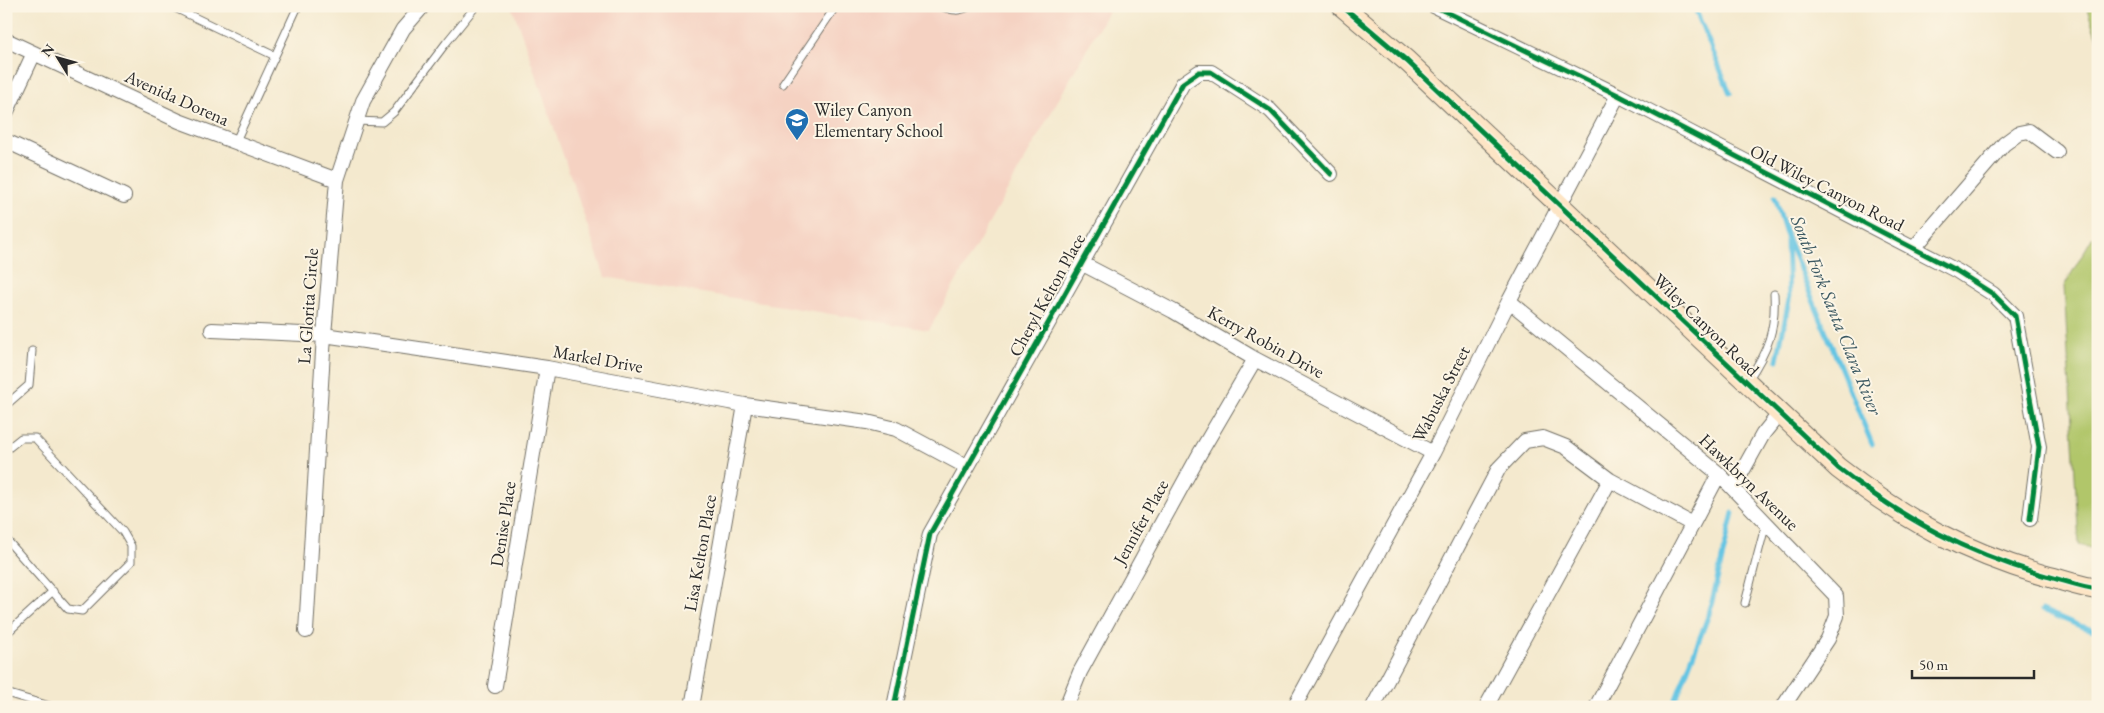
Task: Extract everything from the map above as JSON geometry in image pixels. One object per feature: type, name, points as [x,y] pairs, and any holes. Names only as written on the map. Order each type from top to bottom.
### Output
[{"type":"street","name":"La Glorita Circle","points":[[306,631],[324,335],[337,180],[363,101],[404,29],[423,6]]},
{"type":"street","name":"Wiley Canyon Road","points":[[1342,6],[1407,60],[1838,468],[1877,498],[1922,526],[1974,552],[2027,570],[2098,589]]},
{"type":"street","name":"Old Wiley Canyon Road","points":[[1434,6],[1618,95],[1914,248],[1957,271],[1993,294],[2015,316],[2039,447],[2030,519]]},
{"type":"street","name":"Avenida Dorena","points":[[6,40],[179,121],[235,144],[337,180]]},
{"type":"street","points":[[6,113],[34,53]]},
{"type":"street","name":"Cheryl Kelton Place","points":[[894,707],[930,534],[1183,83],[1199,72],[1211,72],[1270,110],[1331,174]]},
{"type":"street","name":"Wabuska Street","points":[[1294,707],[1432,453],[1509,301],[1561,206],[1618,95]]},
{"type":"street","points":[[1914,248],[2004,144],[2018,133],[2029,131],[2057,152]]},
{"type":"street","points":[[6,141],[124,196]]},
{"type":"street","name":"Kerry Robin Drive","points":[[1081,263],[1173,311],[1255,359],[1432,453]]},
{"type":"street","name":"Hawkbryn Avenue","points":[[1509,301],[1719,474],[1836,596],[1837,616],[1828,639],[1783,707]]},
{"type":"street","name":"Markel Drive","points":[[212,330],[324,335],[547,368],[745,405],[867,422],[896,429],[967,467]]},
{"type":"street","name":"Jennifer Place","points":[[1066,707],[1080,672],[1200,453],[1255,359]]},
{"type":"street","name":"Denise Place","points":[[495,686],[547,368]]},
{"type":"street","name":"Lisa Kelton Place","points":[[692,707],[745,405]]},
{"type":"street","points":[[1733,488],[1763,434],[1779,414]]},
{"type":"street","points":[[1372,707],[1499,468],[1525,441],[1543,438],[1566,447],[1610,480],[1692,524]]},
{"type":"street","points":[[1596,707],[1719,474]]},
{"type":"street","points":[[1486,707],[1610,480]]},
{"type":"lane","points":[[170,6],[275,56]]},
{"type":"lane","points":[[235,144],[298,6]]},
{"type":"lane","points":[[356,121],[382,122],[394,112],[476,6]]},
{"type":"lane","points":[[783,84],[836,6]]},
{"type":"lane","points":[[942,6],[958,11],[970,6]]},
{"type":"lane","points":[[1747,382],[1761,362],[1770,339],[1775,314],[1774,294]]},
{"type":"lane","points":[[6,406],[29,385],[32,351]]},
{"type":"lane","points":[[6,450],[21,438],[35,438],[123,532],[131,546],[131,562],[82,610],[68,609],[6,540]]},
{"type":"lane","points":[[1745,603],[1766,523]]},
{"type":"lane","points":[[6,634],[53,591]]},
{"type":"lane","points":[[6,693],[53,707]]},
{"type":"shaded area","name":"Wiley Canyon Elementary School","points":[[512,6],[1111,6],[929,330],[605,277]]},
{"type":"green space","points":[[2086,6],[2098,6],[2098,42]]},
{"type":"green space","points":[[2098,228],[2098,550],[2079,545],[2064,286]]},
{"type":"waterway","name":"South Fork Santa Clara River","points":[[1694,6],[1730,93]]},
{"type":"waterway","name":"South Fork Santa Clara River","points":[[1775,197],[1787,237],[1872,444]]},
{"type":"waterway","points":[[1777,360],[1789,300],[1787,240]]},
{"type":"waterway","points":[[1673,707],[1709,614],[1733,513]]},
{"type":"waterway","name":"South Fork Santa Clara River","points":[[2042,610],[2080,626],[2098,631]]},
{"type":"cycle path","points":[[1342,6],[1407,61],[1838,468],[1887,503],[1936,533],[2016,567],[2098,589]]},
{"type":"cycle path","points":[[1434,6],[1618,95],[1957,271],[1993,294],[2015,316],[2039,447],[2030,519]]},
{"type":"cycle path","points":[[894,707],[930,534],[1183,83],[1199,72],[1211,72],[1270,110],[1331,174]]},
{"type":"place","name":"Wiley Canyon Elementary School","points":[[797,141]]}]
